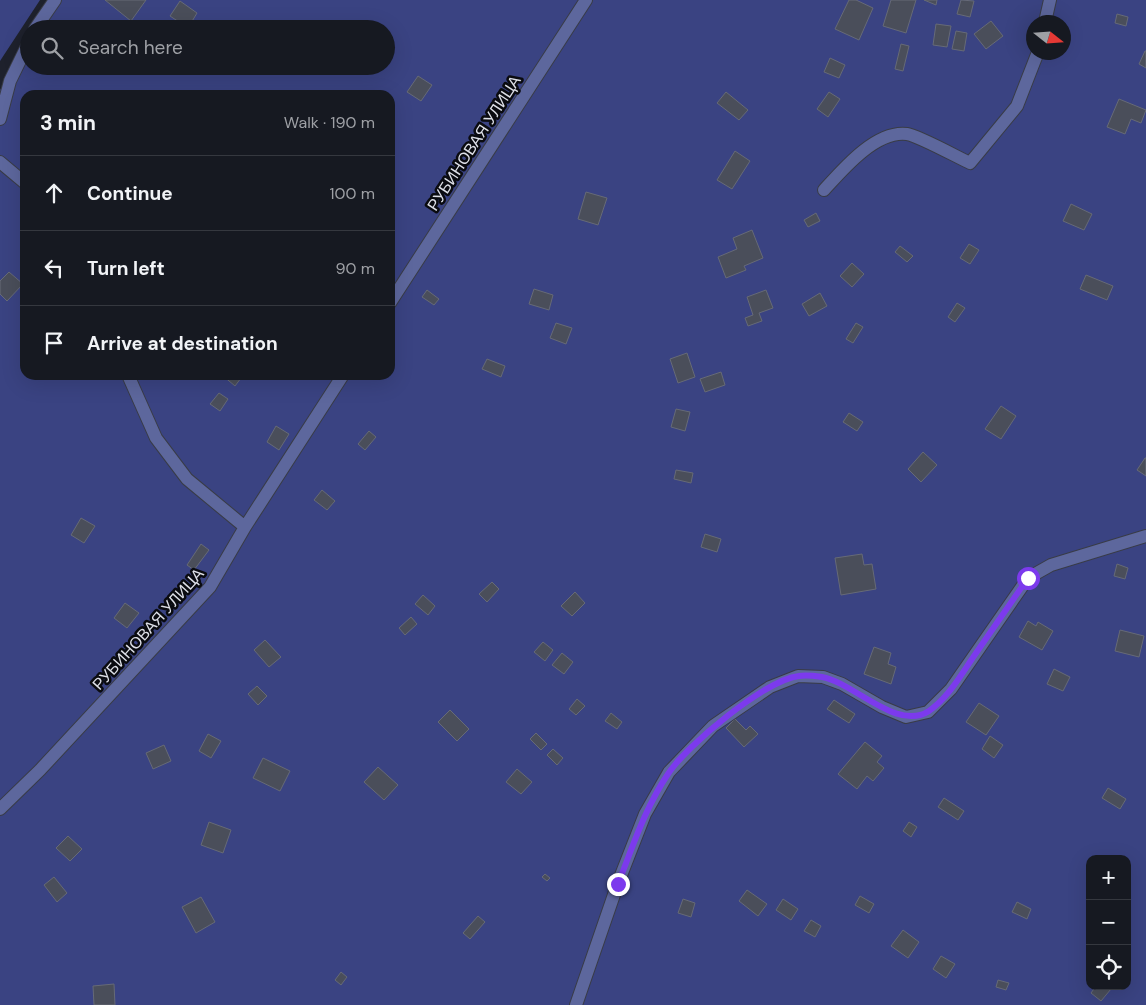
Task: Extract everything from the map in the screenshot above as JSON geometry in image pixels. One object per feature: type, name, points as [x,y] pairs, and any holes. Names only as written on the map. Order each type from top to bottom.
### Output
[{"type":"street","points":[[41,20],[55,0]]},
{"type":"street","name":"РУБИНОВАЯ УЛИЦА","points":[[395,295],[586,0]]},
{"type":"street","points":[[1047,15],[1050,0]]},
{"type":"street","points":[[0,119],[10,81],[20,60]]},
{"type":"street","points":[[824,190],[845,167],[881,139],[907,134],[970,163],[1017,106],[1035,60]]},
{"type":"street","points":[[0,162],[20,179]]},
{"type":"street","points":[[130,380],[156,438],[187,480],[245,527]]},
{"type":"street","name":"РУБИНОВАЯ УЛИЦА","points":[[0,809],[40,770],[210,587],[245,527],[340,380]]},
{"type":"street","points":[[577,1004],[618,884],[645,814],[669,772],[713,726],[770,687],[798,676],[823,677],[842,684],[882,707],[906,716],[928,712],[951,689],[1028,578],[1051,565],[1146,536]]},
{"type":"shaded area","points":[[0,0],[40,0],[27,20],[20,20],[20,30],[0,61]]},
{"type":"shaded area","points":[[56,0],[1146,0],[1146,1005],[0,1005],[0,90],[20,58],[20,75],[395,75],[395,20],[44,20]]},
{"type":"building","points":[[105,0],[146,0],[132,20]]},
{"type":"building","points":[[849,0],[856,0],[873,8],[859,40],[835,29]]},
{"type":"building","points":[[891,0],[916,0],[906,33],[883,26]]},
{"type":"building","points":[[924,0],[937,0],[936,5]]},
{"type":"building","points":[[961,0],[974,1],[970,17],[957,14]]},
{"type":"building","points":[[180,1],[197,13],[193,20],[176,20],[170,16]]},
{"type":"building","points":[[1117,14],[1128,17],[1126,26],[1115,23]]},
{"type":"building","points":[[991,21],[1003,36],[986,49],[974,34]]},
{"type":"building","points":[[936,24],[951,26],[947,47],[933,45]]},
{"type":"building","points":[[956,31],[967,33],[964,51],[952,49]]},
{"type":"building","points":[[901,44],[909,46],[903,71],[895,69]]},
{"type":"building","points":[[1146,51],[1146,68],[1139,64]]},
{"type":"building","points":[[830,58],[845,65],[839,78],[824,72]]},
{"type":"building","points":[[418,76],[432,85],[421,101],[407,92]]},
{"type":"building","points":[[726,92],[748,110],[739,120],[717,103]]},
{"type":"building","points":[[829,92],[840,99],[828,117],[817,109]]},
{"type":"building","points":[[1119,99],[1146,110],[1141,123],[1131,119],[1125,134],[1107,127]]},
{"type":"building","points":[[735,151],[750,161],[732,189],[717,180]]},
{"type":"building","points":[[586,192],[607,198],[598,225],[578,219]]},
{"type":"building","points":[[1071,204],[1092,214],[1084,230],[1063,221]]},
{"type":"building","points":[[816,213],[820,221],[808,227],[804,220]]},
{"type":"building","points":[[752,230],[763,258],[744,266],[746,270],[726,278],[718,257],[737,249],[733,238]]},
{"type":"building","points":[[969,244],[979,250],[970,264],[960,258]]},
{"type":"building","points":[[900,246],[913,256],[907,262],[895,252]]},
{"type":"building","points":[[852,263],[864,274],[852,287],[840,276]]},
{"type":"building","points":[[9,272],[20,281],[20,287],[7,301],[0,294],[0,281]]},
{"type":"building","points":[[1086,275],[1113,286],[1107,300],[1080,289]]},
{"type":"building","points":[[534,289],[553,295],[549,310],[529,304]]},
{"type":"building","points":[[427,290],[439,299],[434,305],[422,297]]},
{"type":"building","points":[[766,290],[773,308],[759,313],[762,321],[748,326],[745,318],[753,315],[747,297]]},
{"type":"building","points":[[820,293],[827,306],[809,316],[802,304]]},
{"type":"building","points":[[957,303],[965,308],[955,322],[948,317]]},
{"type":"building","points":[[556,323],[572,328],[566,344],[550,338]]},
{"type":"building","points":[[856,323],[863,327],[853,343],[846,339]]},
{"type":"building","points":[[687,353],[695,377],[678,383],[670,359]]},
{"type":"building","points":[[487,359],[505,366],[501,377],[482,369]]},
{"type":"building","points":[[721,372],[725,385],[705,392],[700,379]]},
{"type":"building","points":[[228,380],[240,380],[235,386]]},
{"type":"building","points":[[219,393],[228,399],[220,411],[210,404]]},
{"type":"building","points":[[1001,406],[1016,416],[1001,439],[985,429]]},
{"type":"building","points":[[676,409],[690,412],[685,431],[671,427]]},
{"type":"building","points":[[849,413],[863,422],[857,431],[843,422]]},
{"type":"building","points":[[276,426],[289,434],[279,450],[267,442]]},
{"type":"building","points":[[369,431],[376,437],[365,450],[358,444]]},
{"type":"building","points":[[923,452],[937,465],[921,482],[908,469]]},
{"type":"building","points":[[1146,458],[1146,476],[1137,470]]},
{"type":"building","points":[[676,470],[693,473],[691,483],[674,479]]},
{"type":"building","points":[[322,490],[335,501],[327,510],[314,500]]},
{"type":"building","points":[[81,518],[95,526],[84,543],[71,535]]},
{"type":"building","points":[[705,534],[721,539],[717,552],[701,547]]},
{"type":"building","points":[[201,544],[209,550],[194,570],[187,565]]},
{"type":"building","points":[[862,554],[864,565],[872,564],[876,589],[841,595],[835,558]]},
{"type":"building","points":[[1117,564],[1128,568],[1125,579],[1114,576]]},
{"type":"building","points":[[492,582],[499,589],[487,602],[479,594]]},
{"type":"building","points":[[575,592],[585,603],[572,616],[561,606]]},
{"type":"building","points":[[423,595],[435,606],[428,615],[415,604]]},
{"type":"building","points":[[125,603],[139,613],[127,628],[114,618]]},
{"type":"building","points":[[411,617],[417,624],[405,635],[399,628]]},
{"type":"building","points":[[1028,621],[1036,626],[1038,622],[1053,631],[1042,650],[1019,637]]},
{"type":"building","points":[[1120,630],[1144,636],[1139,657],[1115,651]]},
{"type":"building","points":[[265,640],[281,657],[269,667],[254,650]]},
{"type":"building","points":[[543,642],[553,650],[545,661],[534,652]]},
{"type":"building","points":[[874,647],[891,653],[888,664],[896,667],[891,684],[864,674]]},
{"type":"building","points":[[562,653],[573,662],[564,674],[552,665]]},
{"type":"building","points":[[1054,669],[1070,677],[1063,691],[1047,684]]},
{"type":"building","points":[[257,686],[267,696],[258,705],[248,694]]},
{"type":"building","points":[[577,699],[585,706],[576,715],[569,709]]},
{"type":"building","points":[[834,700],[855,714],[849,723],[827,709]]},
{"type":"building","points":[[979,703],[999,716],[986,735],[966,722]]},
{"type":"building","points":[[450,710],[469,729],[457,741],[438,722]]},
{"type":"building","points":[[611,713],[622,722],[617,729],[605,721]]},
{"type":"building","points":[[735,719],[746,730],[750,726],[758,734],[744,747],[726,728]]},
{"type":"building","points":[[536,733],[547,744],[541,750],[530,739]]},
{"type":"building","points":[[208,734],[221,741],[211,758],[199,751]]},
{"type":"building","points":[[990,736],[1003,745],[994,758],[982,749]]},
{"type":"building","points":[[865,742],[882,756],[877,762],[884,768],[873,781],[867,776],[857,789],[838,774]]},
{"type":"building","points":[[164,745],[171,761],[153,769],[146,753]]},
{"type":"building","points":[[553,749],[563,758],[557,765],[547,755]]},
{"type":"building","points":[[263,758],[290,771],[280,791],[253,778]]},
{"type":"building","points":[[378,767],[398,785],[384,800],[364,782]]},
{"type":"building","points":[[517,769],[532,782],[521,794],[506,782]]},
{"type":"building","points":[[1108,788],[1126,799],[1120,809],[1102,798]]},
{"type":"building","points":[[944,798],[964,811],[958,820],[938,807]]},
{"type":"building","points":[[209,822],[231,830],[223,853],[201,845]]},
{"type":"building","points":[[909,822],[917,827],[911,837],[903,831]]},
{"type":"building","points":[[68,836],[82,849],[70,861],[56,848]]},
{"type":"building","points":[[545,874],[550,878],[547,881],[542,877]]},
{"type":"building","points":[[54,877],[67,893],[57,902],[44,885]]},
{"type":"building","points":[[747,890],[767,904],[758,916],[739,901]]},
{"type":"building","points":[[860,896],[874,904],[869,913],[855,905]]},
{"type":"building","points":[[201,897],[215,922],[196,933],[182,907]]},
{"type":"building","points":[[683,899],[695,903],[691,917],[678,913]]},
{"type":"building","points":[[783,899],[798,909],[791,920],[776,910]]},
{"type":"building","points":[[1017,902],[1031,909],[1027,919],[1012,912]]},
{"type":"building","points":[[478,916],[485,922],[470,939],[463,933]]},
{"type":"building","points":[[811,920],[821,926],[815,937],[804,931]]},
{"type":"building","points":[[903,930],[919,942],[908,958],[891,946]]},
{"type":"building","points":[[941,956],[955,964],[946,978],[933,969]]},
{"type":"building","points":[[341,972],[347,977],[341,985],[335,980]]},
{"type":"building","points":[[998,980],[1009,983],[1006,990],[996,987]]},
{"type":"building","points":[[114,984],[115,1005],[94,1005],[93,986]]},
{"type":"building","points":[[1093,990],[1110,990],[1101,1001],[1091,993]]},
{"type":"route","points":[[618,884],[645,814],[669,772],[713,726],[770,687],[798,676],[823,677],[842,684],[882,707],[906,716],[928,712],[951,689],[1028,578]]}]
